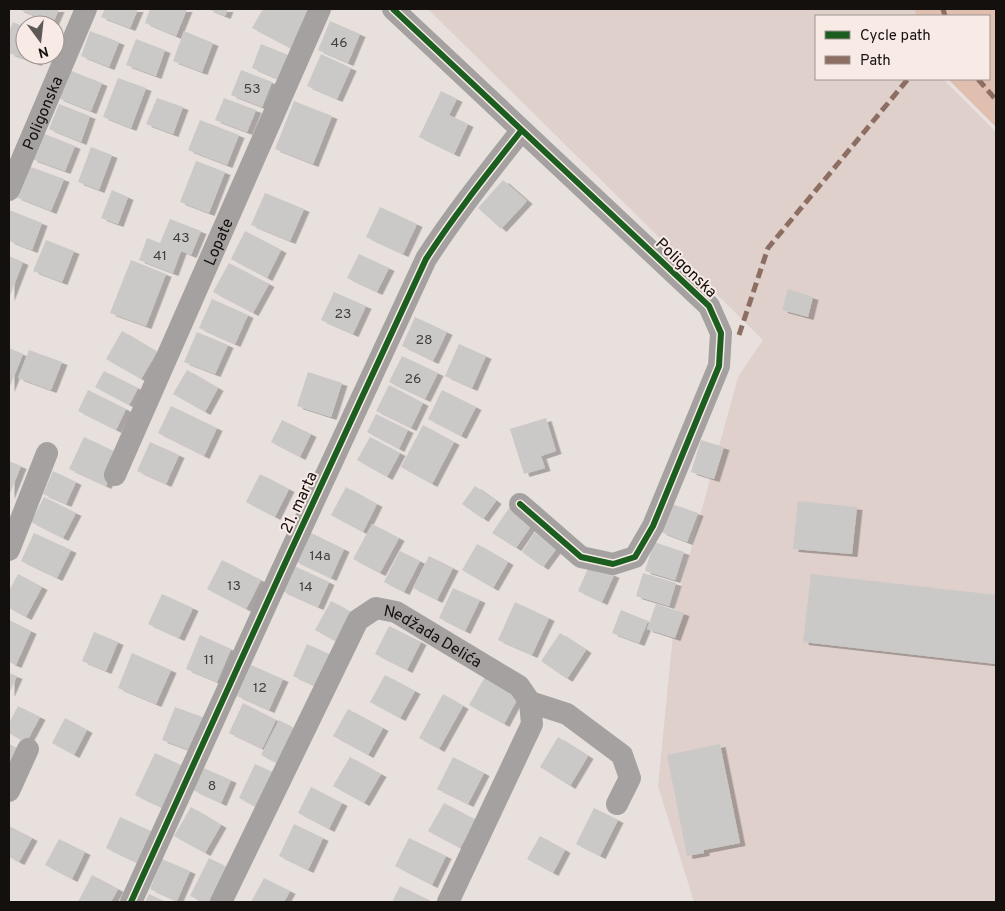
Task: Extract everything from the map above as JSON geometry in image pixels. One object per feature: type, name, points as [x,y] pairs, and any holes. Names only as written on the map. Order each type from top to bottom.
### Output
[{"type":"street","name":"Poligonska","points":[[9,190],[86,9]]},
{"type":"street","name":"Lopate","points":[[115,475],[320,9]]},
{"type":"street","name":"Poligonska","points":[[393,9],[521,131],[710,306],[721,333],[719,366],[653,526],[635,557],[613,564],[581,557],[520,504]]},
{"type":"street","name":"21. marta","points":[[132,902],[281,572],[426,259],[463,205],[521,131]]},
{"type":"street","points":[[9,550],[47,453]]},
{"type":"street","name":"Nedžada Delića","points":[[221,902],[358,620],[376,608],[396,612],[519,686],[530,702]]},
{"type":"street","points":[[448,902],[532,724],[530,702],[567,714],[622,755],[630,778],[617,804]]},
{"type":"street","points":[[9,791],[28,749]]},
{"type":"shaded area","points":[[428,9],[914,9],[917,15],[815,15],[815,80],[944,80],[996,132],[996,902],[694,902],[658,786],[676,604],[738,377],[763,340]]},
{"type":"shaded area","points":[[914,9],[996,9],[996,127],[949,80],[990,80],[990,15],[917,15]]},
{"type":"building","points":[[18,9],[59,9],[56,15],[33,15]]},
{"type":"building","points":[[105,9],[138,9],[130,28],[101,17]]},
{"type":"building","points":[[150,9],[187,9],[176,36],[145,23]]},
{"type":"building","points":[[208,9],[228,9],[225,16]]},
{"type":"building","points":[[263,9],[314,9],[292,49],[252,28]]},
{"type":"building","points":[[330,21],[360,34],[348,63],[318,50]]},
{"type":"building","points":[[13,22],[15,23],[15,55],[9,53],[9,32]]},
{"type":"building","points":[[90,31],[119,42],[109,67],[81,56]]},
{"type":"building","points":[[184,31],[213,43],[202,72],[173,61]]},
{"type":"building","points":[[136,39],[165,50],[156,76],[126,65]]},
{"type":"building","points":[[261,44],[288,55],[278,79],[252,68]]},
{"type":"building","points":[[321,54],[351,68],[337,99],[307,86]]},
{"type":"building","points":[[69,70],[102,83],[91,111],[58,98]]},
{"type":"building","points":[[241,70],[272,82],[262,107],[231,95]]},
{"type":"building","points":[[118,78],[146,88],[131,128],[103,117]]},
{"type":"building","points":[[441,91],[457,99],[449,115],[468,124],[454,154],[419,137]]},
{"type":"building","points":[[157,98],[183,107],[173,134],[146,124]]},
{"type":"building","points":[[224,98],[256,110],[247,132],[215,120]]},
{"type":"building","points":[[294,101],[332,116],[313,164],[275,149]]},
{"type":"building","points":[[59,104],[90,116],[81,142],[49,129]]},
{"type":"building","points":[[200,120],[239,135],[227,165],[188,150]]},
{"type":"building","points":[[42,133],[75,146],[65,171],[32,159]]},
{"type":"building","points":[[91,147],[112,155],[99,190],[78,182]]},
{"type":"building","points":[[196,161],[225,172],[209,213],[180,202]]},
{"type":"building","points":[[28,166],[64,179],[51,211],[16,197]]},
{"type":"building","points":[[503,180],[527,201],[501,229],[478,208]]},
{"type":"building","points":[[112,190],[128,197],[118,224],[101,218]]},
{"type":"building","points":[[265,193],[304,209],[290,241],[251,225]]},
{"type":"building","points":[[380,207],[417,224],[403,254],[366,237]]},
{"type":"building","points":[[9,210],[42,223],[32,250],[9,241]]},
{"type":"building","points":[[170,219],[201,231],[191,255],[181,251],[173,273],[139,260],[147,238],[160,243]]},
{"type":"building","points":[[245,231],[281,250],[267,278],[231,259]]},
{"type":"building","points":[[46,240],[74,251],[62,282],[33,271]]},
{"type":"building","points":[[359,254],[389,268],[377,292],[347,278]]},
{"type":"building","points":[[9,256],[23,262],[9,298]]},
{"type":"building","points":[[131,260],[166,274],[146,326],[110,313]]},
{"type":"building","points":[[229,263],[269,284],[253,313],[213,292]]},
{"type":"building","points":[[788,289],[813,297],[808,317],[782,310]]},
{"type":"building","points":[[334,292],[366,306],[353,334],[321,320]]},
{"type":"building","points":[[212,299],[248,315],[235,344],[199,328]]},
{"type":"building","points":[[415,317],[447,332],[433,361],[402,346]]},
{"type":"building","points":[[122,331],[157,352],[141,379],[106,359]]},
{"type":"building","points":[[197,332],[228,345],[215,374],[184,362]]},
{"type":"building","points":[[459,344],[486,356],[472,388],[445,376]]},
{"type":"building","points":[[9,348],[23,354],[9,389]]},
{"type":"building","points":[[29,350],[62,362],[51,390],[18,378]]},
{"type":"building","points":[[402,356],[438,373],[425,399],[389,382]]},
{"type":"building","points":[[187,370],[218,388],[205,412],[173,394]]},
{"type":"building","points":[[104,371],[138,388],[129,405],[95,387]]},
{"type":"building","points":[[308,372],[342,383],[331,417],[297,406]]},
{"type":"building","points":[[389,385],[423,403],[411,428],[376,411]]},
{"type":"building","points":[[88,390],[126,409],[116,430],[78,411]]},
{"type":"building","points":[[442,390],[476,407],[461,436],[428,419]]},
{"type":"building","points":[[171,406],[217,428],[204,456],[158,433]]},
{"type":"building","points":[[376,414],[408,430],[399,449],[367,432]]},
{"type":"building","points":[[546,418],[556,451],[541,456],[545,468],[524,474],[510,429]]},
{"type":"building","points":[[282,420],[311,434],[300,457],[271,442]]},
{"type":"building","points":[[423,425],[454,442],[432,484],[401,467]]},
{"type":"building","points":[[84,437],[120,454],[106,486],[69,469]]},
{"type":"building","points":[[370,437],[400,453],[387,477],[357,460]]},
{"type":"building","points":[[701,440],[724,447],[714,479],[691,472]]},
{"type":"building","points":[[150,442],[179,455],[166,484],[137,471]]},
{"type":"building","points":[[9,461],[21,466],[9,496]]},
{"type":"building","points":[[53,471],[76,482],[66,504],[43,494]]},
{"type":"building","points":[[260,474],[289,489],[275,517],[246,502]]},
{"type":"building","points":[[475,486],[496,501],[483,519],[462,504]]},
{"type":"building","points":[[346,487],[377,504],[363,532],[331,515]]},
{"type":"building","points":[[44,497],[76,513],[63,538],[31,522]]},
{"type":"building","points":[[798,501],[857,507],[852,554],[793,549]]},
{"type":"building","points":[[672,504],[698,513],[687,542],[661,532]]},
{"type":"building","points":[[509,508],[533,523],[516,548],[492,533]]},
{"type":"building","points":[[372,524],[399,538],[380,573],[353,559]]},
{"type":"building","points":[[309,532],[344,549],[331,578],[295,561]]},
{"type":"building","points":[[535,532],[557,548],[543,567],[522,552]]},
{"type":"building","points":[[34,533],[71,550],[57,578],[21,561]]},
{"type":"building","points":[[654,542],[684,552],[675,580],[645,571]]},
{"type":"building","points":[[477,544],[508,562],[493,588],[462,570]]},
{"type":"building","points":[[400,551],[420,561],[404,592],[384,582]]},
{"type":"building","points":[[429,556],[453,568],[437,600],[413,588]]},
{"type":"building","points":[[222,560],[261,580],[246,609],[207,589]]},
{"type":"building","points":[[590,564],[614,575],[602,602],[578,591]]},
{"type":"building","points":[[294,566],[329,582],[318,607],[282,591]]},
{"type":"building","points":[[643,573],[676,583],[669,606],[636,596]]},
{"type":"building","points":[[18,574],[42,587],[26,617],[9,608],[9,591]]},
{"type":"building","points":[[811,574],[996,595],[996,664],[803,642]]},
{"type":"building","points":[[453,588],[480,600],[465,631],[439,618]]},
{"type":"building","points":[[162,594],[193,608],[179,638],[148,624]]},
{"type":"building","points":[[331,601],[357,615],[341,644],[315,630]]},
{"type":"building","points":[[515,602],[549,618],[532,655],[498,640]]},
{"type":"building","points":[[656,604],[684,613],[675,638],[647,629]]},
{"type":"building","points":[[621,610],[648,621],[639,643],[612,633]]},
{"type":"building","points":[[9,620],[31,631],[16,665],[9,662]]},
{"type":"building","points":[[389,626],[421,642],[407,670],[375,654]]},
{"type":"building","points":[[94,632],[118,642],[106,671],[82,661]]},
{"type":"building","points":[[560,633],[586,650],[567,679],[541,661]]},
{"type":"building","points":[[200,635],[231,649],[217,682],[186,669]]},
{"type":"building","points":[[307,644],[334,656],[320,688],[293,676]]},
{"type":"building","points":[[132,653],[171,670],[156,704],[118,688]]},
{"type":"building","points":[[251,665],[283,679],[269,710],[237,696]]},
{"type":"building","points":[[9,673],[17,676],[9,694]]},
{"type":"building","points":[[385,675],[415,691],[400,718],[370,702]]},
{"type":"building","points":[[486,675],[520,694],[504,724],[469,705]]},
{"type":"building","points":[[443,694],[463,706],[439,749],[419,738]]},
{"type":"building","points":[[243,703],[276,720],[262,749],[229,733]]},
{"type":"building","points":[[18,706],[40,717],[26,743],[9,733],[9,723]]},
{"type":"building","points":[[175,707],[205,718],[192,751],[162,740]]},
{"type":"building","points":[[348,709],[383,728],[368,755],[333,736]]},
{"type":"building","points":[[65,718],[87,730],[74,755],[52,743]]},
{"type":"building","points":[[279,720],[299,731],[281,765],[261,755]]},
{"type":"building","points":[[558,737],[588,756],[570,786],[540,767]]},
{"type":"building","points":[[9,744],[23,751],[9,778]]},
{"type":"building","points":[[720,744],[740,843],[704,850],[704,853],[687,856],[667,755]]},
{"type":"building","points":[[155,753],[185,767],[165,809],[135,795]]},
{"type":"building","points":[[350,757],[381,774],[364,803],[333,786]]},
{"type":"building","points":[[453,757],[484,773],[468,804],[437,789]]},
{"type":"building","points":[[255,764],[277,774],[260,809],[239,798]]},
{"type":"building","points":[[204,768],[231,780],[221,803],[193,790]]},
{"type":"building","points":[[311,787],[342,803],[329,829],[298,813]]},
{"type":"building","points":[[444,803],[476,820],[460,848],[428,831]]},
{"type":"building","points":[[191,807],[221,825],[205,853],[174,836]]},
{"type":"building","points":[[594,808],[618,820],[600,856],[576,844]]},
{"type":"building","points":[[120,817],[155,833],[140,864],[106,848]]},
{"type":"building","points":[[294,824],[323,838],[308,870],[279,856]]},
{"type":"building","points":[[9,826],[32,838],[19,862],[9,857]]},
{"type":"building","points":[[540,836],[565,850],[553,873],[527,859]]},
{"type":"building","points":[[409,838],[446,856],[432,885],[395,866]]},
{"type":"building","points":[[59,839],[85,852],[72,879],[45,865]]},
{"type":"building","points":[[209,858],[231,869],[215,902],[203,902],[190,896]]},
{"type":"building","points":[[162,859],[190,871],[177,901],[150,889]]},
{"type":"building","points":[[92,875],[118,889],[111,902],[78,902]]},
{"type":"building","points":[[264,878],[290,891],[284,902],[251,902]]},
{"type":"building","points":[[400,886],[433,902],[392,902]]},
{"type":"building","points":[[149,894],[166,902],[145,902]]},
{"type":"marked path","points":[[943,9],[945,15]]},
{"type":"marked path","points":[[739,335],[768,248],[907,80]]},
{"type":"marked path","points":[[979,80],[996,100]]},
{"type":"cycle path","points":[[393,9],[709,306],[721,333],[719,366],[653,526],[635,557],[613,564],[581,557],[520,504]]},
{"type":"cycle path","points":[[131,902],[426,259],[460,210],[521,131]]}]
